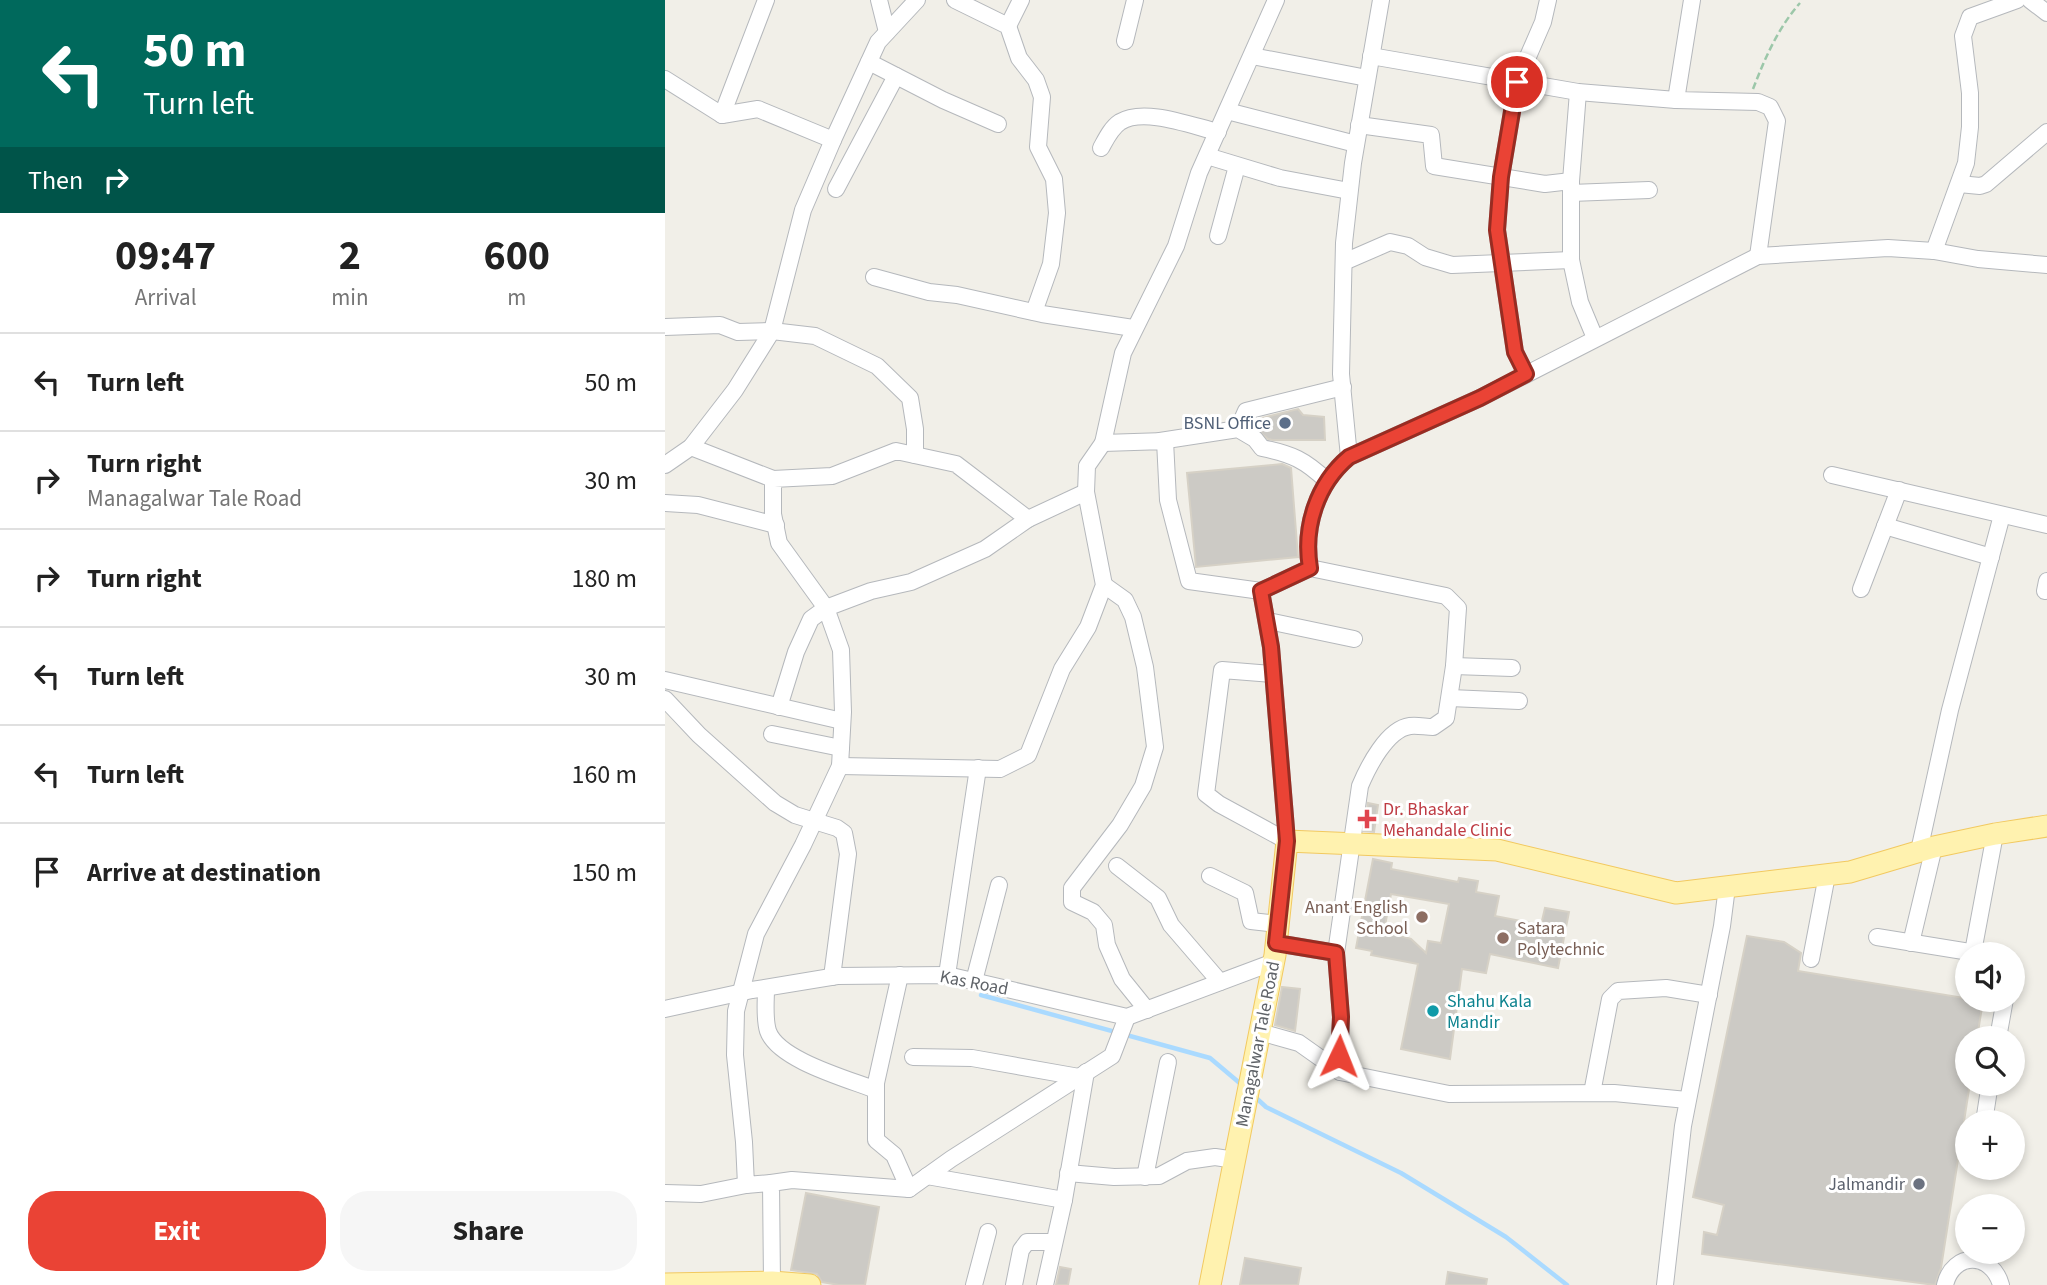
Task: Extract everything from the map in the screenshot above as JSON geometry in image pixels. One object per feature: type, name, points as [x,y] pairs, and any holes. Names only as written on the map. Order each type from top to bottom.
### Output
[{"type":"main road","points":[[1287,841],[1497,850],[1677,893],[1850,872],[1927,849],[2047,826]]},
{"type":"main road","name":"Managalwar Tale Road","points":[[1210,1285],[1261,1032],[1276,943],[1287,841]]},
{"type":"main road","points":[[669,1284],[810,1285]]},
{"type":"street","points":[[722,115],[766,0]]},
{"type":"street","points":[[879,0],[887,32]]},
{"type":"street","points":[[665,465],[691,447],[735,390],[772,331],[803,210],[833,140],[878,42],[917,0]]},
{"type":"street","points":[[955,0],[1008,26],[1019,58],[1036,80],[1042,97],[1038,147],[1054,179],[1057,213],[1051,264],[1034,312]]},
{"type":"street","points":[[1008,26],[1021,0]]},
{"type":"street","points":[[1125,41],[1135,0]]},
{"type":"street","points":[[840,766],[1000,769],[1028,755],[1058,679],[1088,627],[1104,586],[1086,492],[1087,467],[1103,443],[1123,352],[1176,246],[1207,156],[1276,0]]},
{"type":"street","points":[[1349,457],[1341,374],[1343,262],[1349,191],[1381,0]]},
{"type":"street","points":[[1526,374],[1515,352],[1497,230],[1501,177],[1517,82],[1543,22],[1548,0]]},
{"type":"street","points":[[1676,100],[1692,0]]},
{"type":"street","points":[[1934,251],[1966,163],[1971,93],[1963,36],[1970,17],[1968,0]]},
{"type":"street","points":[[2030,0],[2047,13]]},
{"type":"street","points":[[1970,17],[2012,1]]},
{"type":"street","points":[[1252,56],[1367,78]]},
{"type":"street","points":[[1371,56],[1578,92],[1676,100],[1758,102],[1770,107],[1777,121],[1758,256]]},
{"type":"street","points":[[869,62],[943,100],[998,124]]},
{"type":"street","points":[[836,190],[896,76]]},
{"type":"street","points":[[665,79],[722,115],[758,109],[833,140]]},
{"type":"street","points":[[1578,92],[1571,187],[1571,260],[1580,302],[1595,338]]},
{"type":"street","points":[[1227,111],[1356,145]]},
{"type":"street","points":[[1101,148],[1112,129],[1132,116],[1152,117],[1218,132]]},
{"type":"street","points":[[1359,125],[1431,135],[1434,166],[1571,187],[1649,190]]},
{"type":"street","points":[[1959,184],[1986,184],[2047,132]]},
{"type":"street","points":[[1207,156],[1280,178],[1349,191]]},
{"type":"street","points":[[1219,236],[1237,166]]},
{"type":"street","points":[[1343,262],[1390,242],[1408,246],[1425,257],[1452,265],[1571,260]]},
{"type":"street","points":[[1310,568],[1307,533],[1327,481],[1349,457],[1480,398],[1758,256],[1888,248],[2047,265]]},
{"type":"street","points":[[874,277],[929,292],[1133,328]]},
{"type":"street","points":[[665,327],[720,325],[738,332],[772,331],[815,336],[877,366],[910,398],[915,429],[915,455]]},
{"type":"street","points":[[1238,429],[1246,411],[1343,387]]},
{"type":"street","points":[[1160,441],[1238,429],[1255,439],[1262,448],[1286,453],[1307,463],[1327,481]]},
{"type":"street","points":[[1103,443],[1165,440],[1168,500],[1189,580],[1261,591],[1310,568],[1446,596],[1458,608],[1454,666],[1446,718],[1433,727],[1410,726],[1402,729],[1386,741],[1367,768],[1360,786],[1336,953],[1341,1017],[1339,1072]]},
{"type":"street","points":[[691,447],[773,479],[832,476],[896,451],[915,455],[956,464],[1028,519]]},
{"type":"street","points":[[1832,475],[2047,525]]},
{"type":"street","points":[[746,1185],[735,1055],[736,1011],[756,934],[840,766],[841,748],[841,650],[826,608],[779,543],[773,479]]},
{"type":"street","points":[[1861,589],[1899,490]]},
{"type":"street","points":[[779,707],[798,646],[811,619],[826,608],[871,591],[911,582],[985,550],[1028,519],[1086,492]]},
{"type":"street","points":[[665,503],[698,505],[776,525]]},
{"type":"street","points":[[1911,943],[1950,710],[2003,515]]},
{"type":"street","points":[[1885,526],[1991,557]]},
{"type":"street","points":[[1104,586],[1125,600],[1133,617],[1145,667],[1155,747],[1143,786],[1120,825],[1072,888],[1072,902],[1093,912],[1104,925],[1107,945],[1122,979],[1147,1010]]},
{"type":"street","name":"Managalwar Tale Road","points":[[1261,591],[1268,621],[1287,841]]},
{"type":"street","points":[[1268,621],[1354,639]]},
{"type":"street","points":[[1454,666],[1512,668]]},
{"type":"street","points":[[1273,674],[1222,670],[1206,794],[1219,804],[1287,841]]},
{"type":"street","points":[[665,680],[842,721]]},
{"type":"street","points":[[1450,698],[1519,701]]},
{"type":"street","points":[[665,699],[699,735],[775,803],[795,815],[844,833],[848,854],[832,977]]},
{"type":"street","points":[[772,734],[841,748]]},
{"type":"street","points":[[947,975],[978,768]]},
{"type":"street","points":[[1979,942],[1995,834]]},
{"type":"street","points":[[1117,866],[1159,898],[1171,925],[1220,982]]},
{"type":"street","points":[[1811,959],[1827,875]]},
{"type":"street","points":[[1210,876],[1245,893],[1251,920],[1276,943],[1336,953]]},
{"type":"street","points":[[974,981],[999,885]]},
{"type":"street","points":[[1665,1285],[1687,1100],[1709,995],[1727,887]]},
{"type":"street","points":[[1877,937],[1955,950]]},
{"type":"street","points":[[665,1193],[701,1194],[792,1180],[909,1189],[1112,1056],[1127,1017],[1220,982],[1276,943]]},
{"type":"street","points":[[900,975],[876,1090],[876,1140],[894,1156],[909,1189]]},
{"type":"street","name":"Kas Road","points":[[665,1009],[741,992],[832,977],[947,975],[1127,1017]]},
{"type":"street","points":[[766,988],[767,1026],[777,1045],[792,1056],[876,1090]]},
{"type":"street","points":[[1593,1093],[1614,993],[1666,988],[1709,995]]},
{"type":"street","points":[[1261,1032],[1299,1043],[1339,1072],[1449,1094],[1614,1093],[1687,1100]]},
{"type":"street","points":[[913,1057],[972,1058],[1082,1075]]},
{"type":"street","points":[[1145,1177],[1168,1062]]},
{"type":"street","points":[[1045,1285],[1064,1200],[1082,1075]]},
{"type":"street","points":[[1068,1173],[1114,1177],[1159,1176],[1187,1161],[1215,1157],[1235,1160]]},
{"type":"street","points":[[927,1176],[1064,1200]]},
{"type":"street","points":[[771,1183],[774,1283]]},
{"type":"street","points":[[974,1285],[988,1232]]},
{"type":"street","points":[[1014,1285],[1021,1250],[1027,1242],[1054,1242]]},
{"type":"street","points":[[1945,1285],[1947,1276],[1959,1263],[1969,1259],[1986,1263],[1998,1274],[2001,1285]]},
{"type":"path","points":[[1748,102],[1785,20],[1800,3]]},
{"type":"building","name":"BSNL Office","points":[[1298,409],[1303,415],[1324,417],[1325,440],[1268,439],[1251,425],[1254,420]]},
{"type":"building","points":[[1282,464],[1291,468],[1298,557],[1196,567],[1187,473]]},
{"type":"building","points":[[1368,803],[1378,805],[1374,832],[1364,831]]},
{"type":"building","points":[[1373,859],[1392,863],[1391,869],[1458,882],[1459,878],[1478,881],[1476,892],[1499,896],[1495,916],[1541,925],[1545,908],[1569,912],[1558,968],[1490,954],[1486,973],[1462,969],[1450,1059],[1401,1049],[1418,964],[1371,955],[1372,951],[1356,948]],"holes":[[[1391,894],[1449,904],[1441,943],[1428,941],[1426,953],[1411,939],[1384,931]]]},
{"type":"building","points":[[1747,936],[1784,942],[1801,953],[1798,971],[1955,996],[1955,1012],[1981,1012],[1979,1026],[1955,1026],[1955,1096],[1968,1096],[1966,1110],[1955,1110],[1955,1179],[1941,1268],[1935,1285],[1702,1254],[1704,1232],[1717,1235],[1724,1205],[1693,1197]]},
{"type":"building","points":[[1282,987],[1300,989],[1295,1031],[1275,1025]]},
{"type":"building","points":[[806,1193],[879,1207],[865,1285],[822,1282],[817,1274],[791,1270]]},
{"type":"building","points":[[1245,1258],[1301,1268],[1298,1285],[1240,1285]]},
{"type":"building","points":[[1060,1267],[1071,1269],[1068,1285],[1056,1285]]},
{"type":"building","points":[[1448,1272],[1487,1279],[1486,1285],[1446,1285]]},
{"type":"waterway","points":[[981,995],[1210,1058],[1242,1085]]},
{"type":"waterway","points":[[1253,1095],[1266,1107],[1401,1173],[1506,1237],[1567,1285]]},
{"type":"place","name":"BSNL Office","points":[[1285,423]]},
{"type":"place","name":"Dr. Bhaskar Mehandale Clinic","points":[[1367,819]]},
{"type":"place","name":"Anant English School","points":[[1422,917]]},
{"type":"place","name":"Satara Polytechnic","points":[[1503,938]]},
{"type":"place","name":"Shahu Kala Mandir","points":[[1433,1011]]},
{"type":"place","name":"Jalmandir","points":[[1919,1184]]},
{"type":"route","points":[[1339,1056],[1341,1017],[1336,953],[1276,943],[1287,841],[1271,647],[1261,591],[1310,568],[1307,533],[1321,491],[1338,467],[1349,457],[1480,398],[1526,374],[1515,352],[1497,230],[1501,177],[1517,82]]}]
